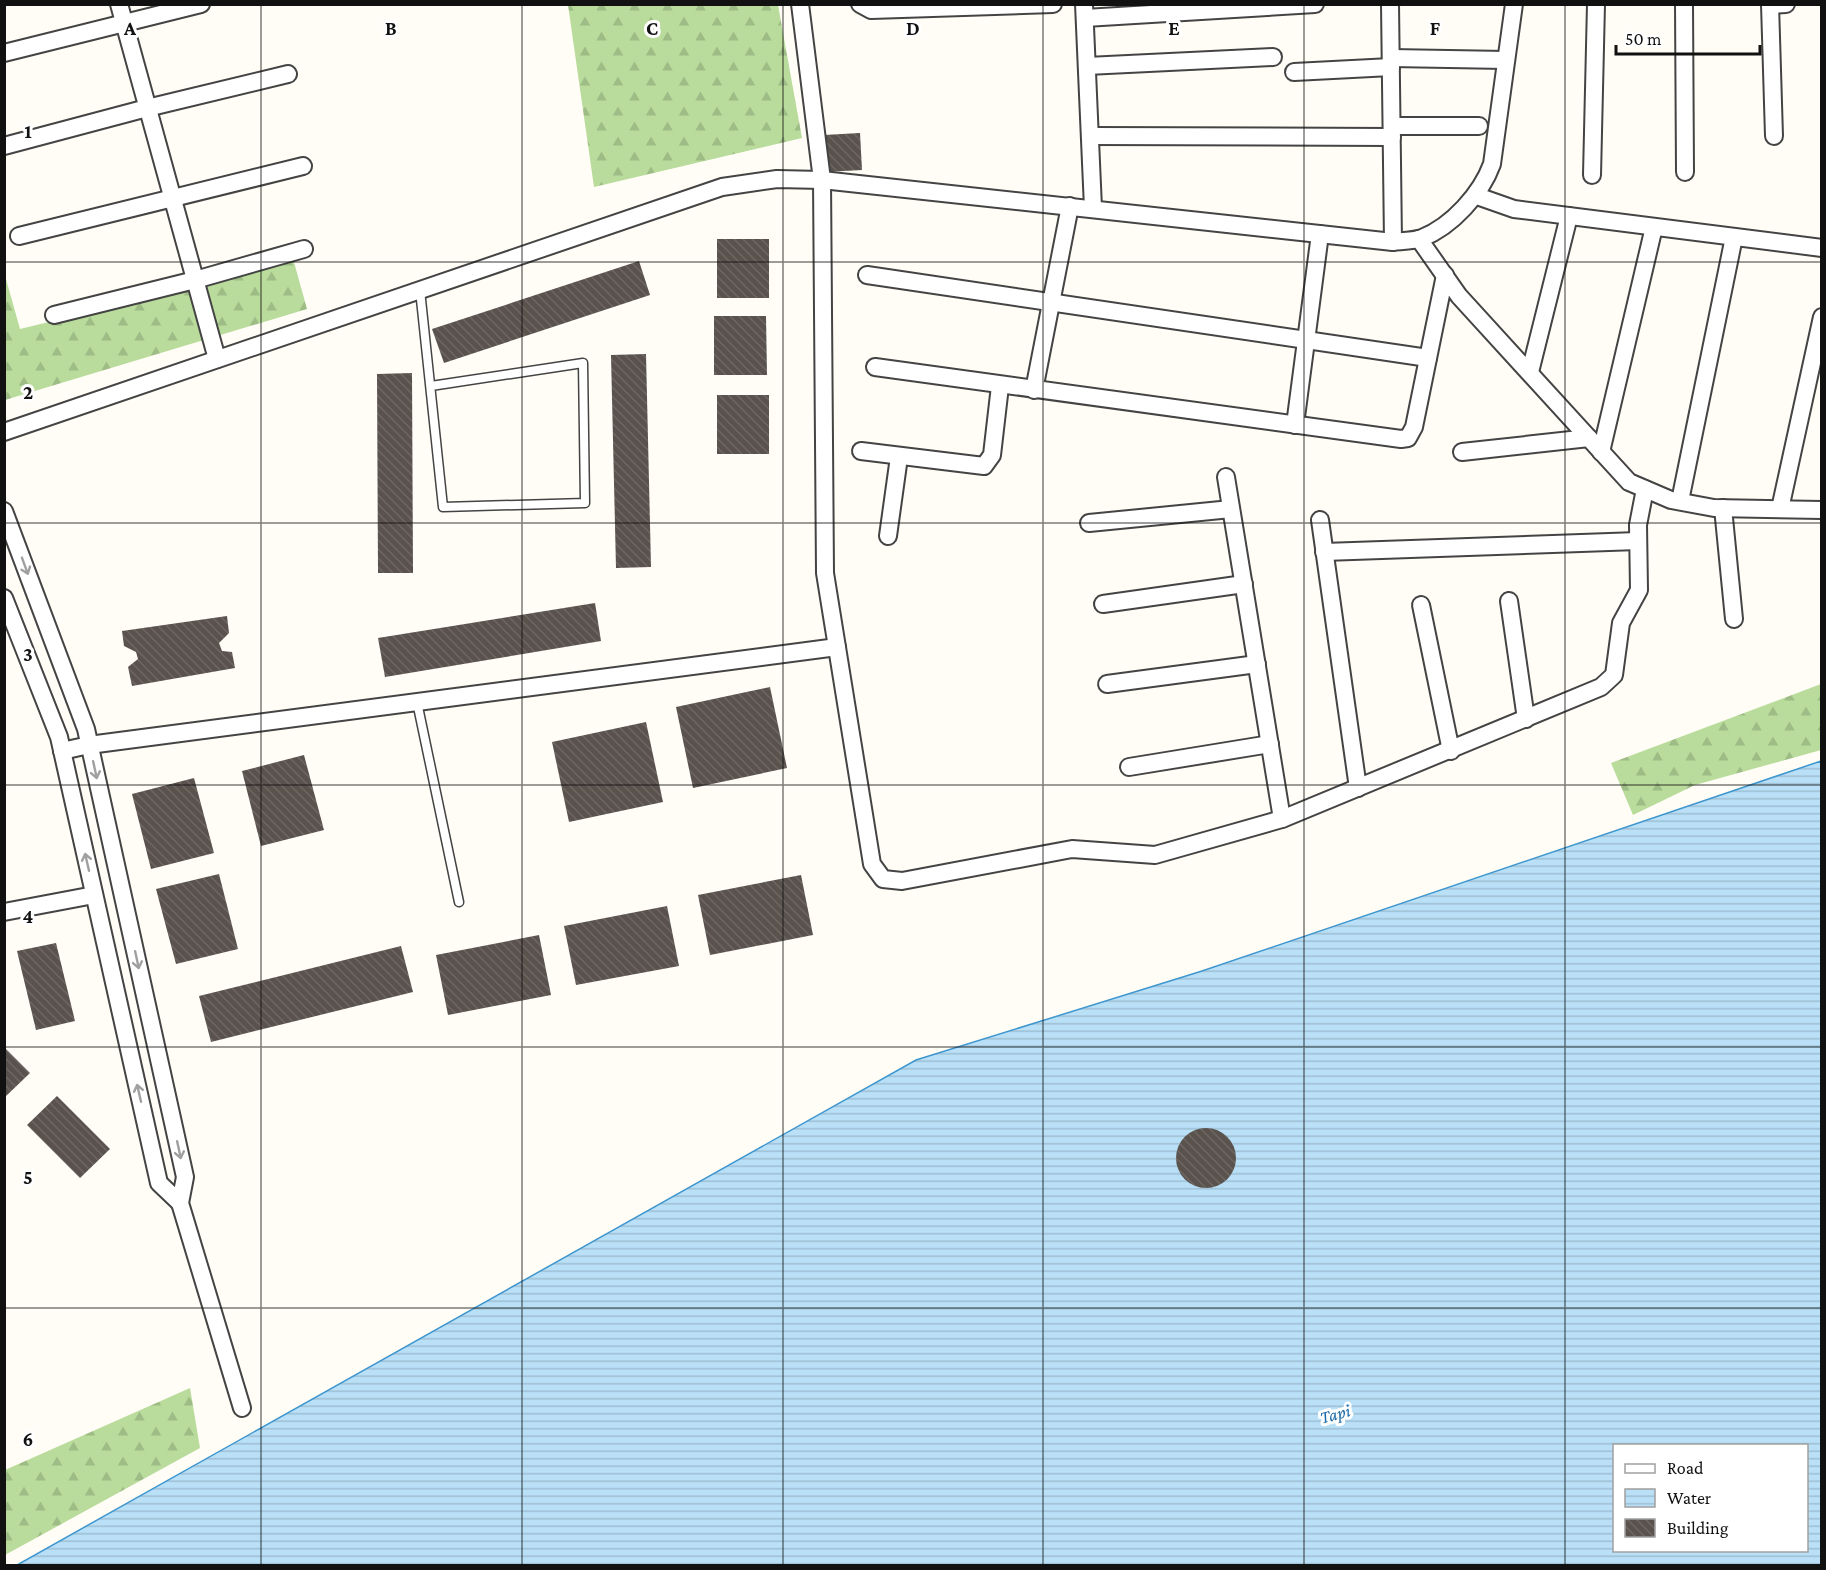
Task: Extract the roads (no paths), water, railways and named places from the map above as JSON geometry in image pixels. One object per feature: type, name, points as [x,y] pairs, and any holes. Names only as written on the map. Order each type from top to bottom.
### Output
[{"type":"street","points":[[118,4],[217,359]]},
{"type":"street","points":[[4,53],[201,4]]},
{"type":"street","points":[[800,4],[822,180],[825,573],[872,864],[883,879],[902,881],[1072,849],[1155,855],[1282,819],[1451,751],[1600,687],[1614,675],[1621,623],[1639,590],[1638,541],[1645,489]]},
{"type":"street","points":[[860,4],[872,10],[1053,4]]},
{"type":"street","points":[[1093,208],[1085,11],[1315,4]]},
{"type":"street","points":[[1390,4],[1393,243]]},
{"type":"street","points":[[4,432],[722,187],[777,179],[822,180],[1093,208],[1393,243],[1419,239],[1433,232],[1477,196],[1492,164],[1514,4]]},
{"type":"street","points":[[1592,175],[1596,4]]},
{"type":"street","points":[[1684,4],[1685,172]]},
{"type":"street","points":[[1774,136],[1770,5],[1786,4]]},
{"type":"street","points":[[1087,66],[1273,57]]},
{"type":"street","points":[[1294,72],[1391,63],[1506,60]]},
{"type":"street","points":[[4,146],[288,74]]},
{"type":"street","points":[[1090,136],[1392,131],[1479,126]]},
{"type":"street","points":[[19,236],[303,166]]},
{"type":"street","points":[[1477,196],[1514,209],[1821,248]]},
{"type":"street","points":[[1034,390],[1070,206]]},
{"type":"street","points":[[1530,372],[1569,216]]},
{"type":"street","points":[[1601,452],[1654,227]]},
{"type":"street","points":[[1295,425],[1320,234]]},
{"type":"street","points":[[1680,501],[1734,237]]},
{"type":"street","points":[[1419,239],[1459,296],[1629,483],[1680,501],[1723,508],[1821,510]]},
{"type":"street","points":[[54,315],[195,280],[304,249]]},
{"type":"street","points":[[867,275],[1428,358]]},
{"type":"street","points":[[875,367],[1000,386],[1401,439],[1408,438],[1414,427],[1445,275]]},
{"type":"street","points":[[1780,509],[1821,317]]},
{"type":"street","points":[[861,451],[984,466],[992,455],[1000,386]]},
{"type":"street","points":[[1462,452],[1589,438]]},
{"type":"street","points":[[888,536],[899,457]]},
{"type":"street","points":[[1226,477],[1282,819]]},
{"type":"street","points":[[1089,523],[1231,508]]},
{"type":"street","points":[[1723,508],[1734,619]]},
{"type":"street","points":[[4,511],[86,729],[185,1177],[180,1203],[242,1408]]},
{"type":"street","points":[[1320,520],[1358,788]]},
{"type":"street","points":[[1324,552],[1638,541]]},
{"type":"street","points":[[1104,604],[1244,584]]},
{"type":"street","points":[[4,598],[62,751],[159,1183],[180,1203]]},
{"type":"street","points":[[1509,601],[1526,719]]},
{"type":"street","points":[[1421,605],[1451,751]]},
{"type":"street","points":[[62,751],[89,745],[837,647]]},
{"type":"street","points":[[1107,684],[1257,664]]},
{"type":"street","points":[[1129,767],[1270,744]]},
{"type":"street","points":[[4,912],[94,895]]},
{"type":"lane","points":[[420,290],[443,507],[585,503],[583,363],[431,386]]},
{"type":"lane","points":[[417,702],[459,902]]},
{"type":"water","name":"Tapi","points":[[1821,761],[1821,1565],[17,1565],[916,1060],[1202,971]]}]
